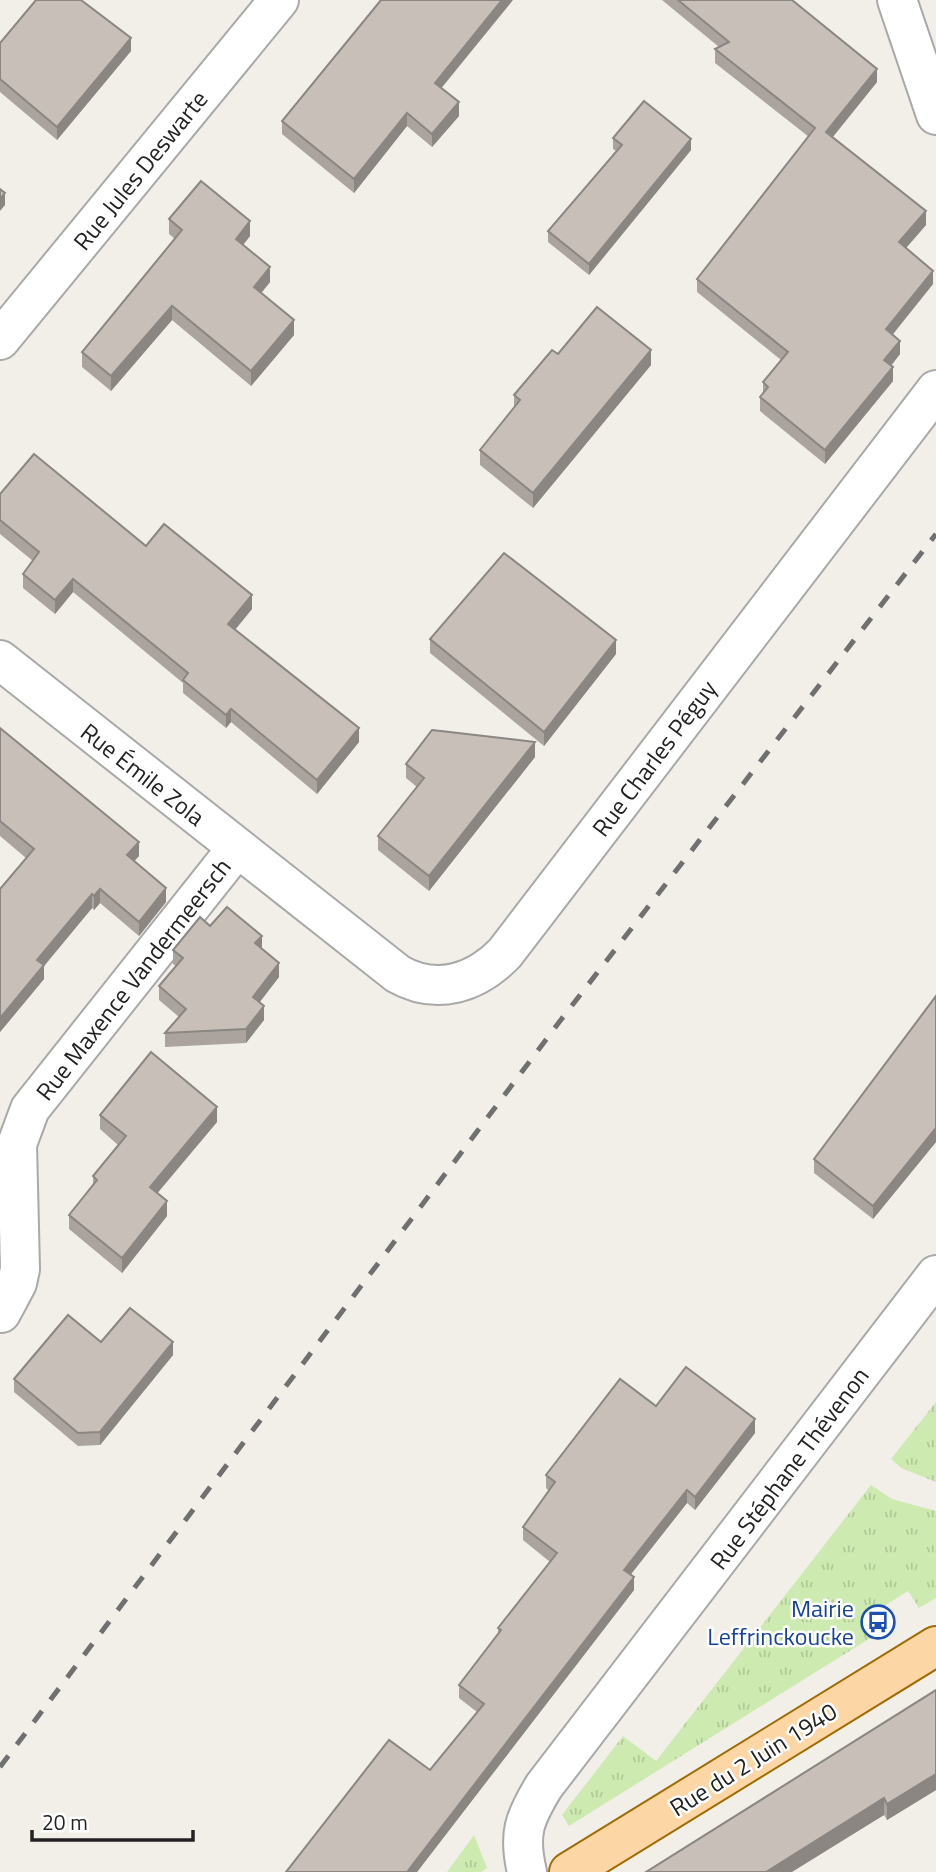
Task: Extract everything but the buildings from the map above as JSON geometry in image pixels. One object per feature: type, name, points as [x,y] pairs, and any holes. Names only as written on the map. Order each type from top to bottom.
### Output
[{"type":"main road","name":"Rue du 2 Juin 1940","points":[[569,1872],[936,1646]]},
{"type":"street","points":[[897,0],[936,115]]},
{"type":"street","name":"Rue Jules Deswarte","points":[[0,340],[275,1]]},
{"type":"street","name":"Rue Charles Péguy","points":[[320,913],[398,974],[418,982],[454,985],[470,980],[497,962],[936,390]]},
{"type":"street","name":"Rue Émile Zola","points":[[0,660],[320,913]]},
{"type":"street","name":"Rue Maxence Vandermeersch","points":[[1,1313],[18,1283],[20,1269],[17,1144],[30,1109],[237,848]]},
{"type":"street","name":"Rue Stéphane Thévenon","points":[[527,1872],[521,1848],[525,1821],[544,1786],[936,1275]]},
{"type":"green space","points":[[936,1402],[936,1482],[901,1468],[891,1459]]},
{"type":"green space","points":[[871,1485],[892,1499],[936,1511],[936,1598],[919,1608],[908,1591],[862,1620],[872,1637],[569,1826],[562,1815],[623,1736],[656,1761]]},
{"type":"green space","points":[[474,1835],[487,1868],[481,1872],[447,1872]]},
{"type":"railway","points":[[0,1767],[560,1021],[936,534]]},
{"type":"place","name":"Mairie Leffrinckoucke","points":[[878,1622]]}]
